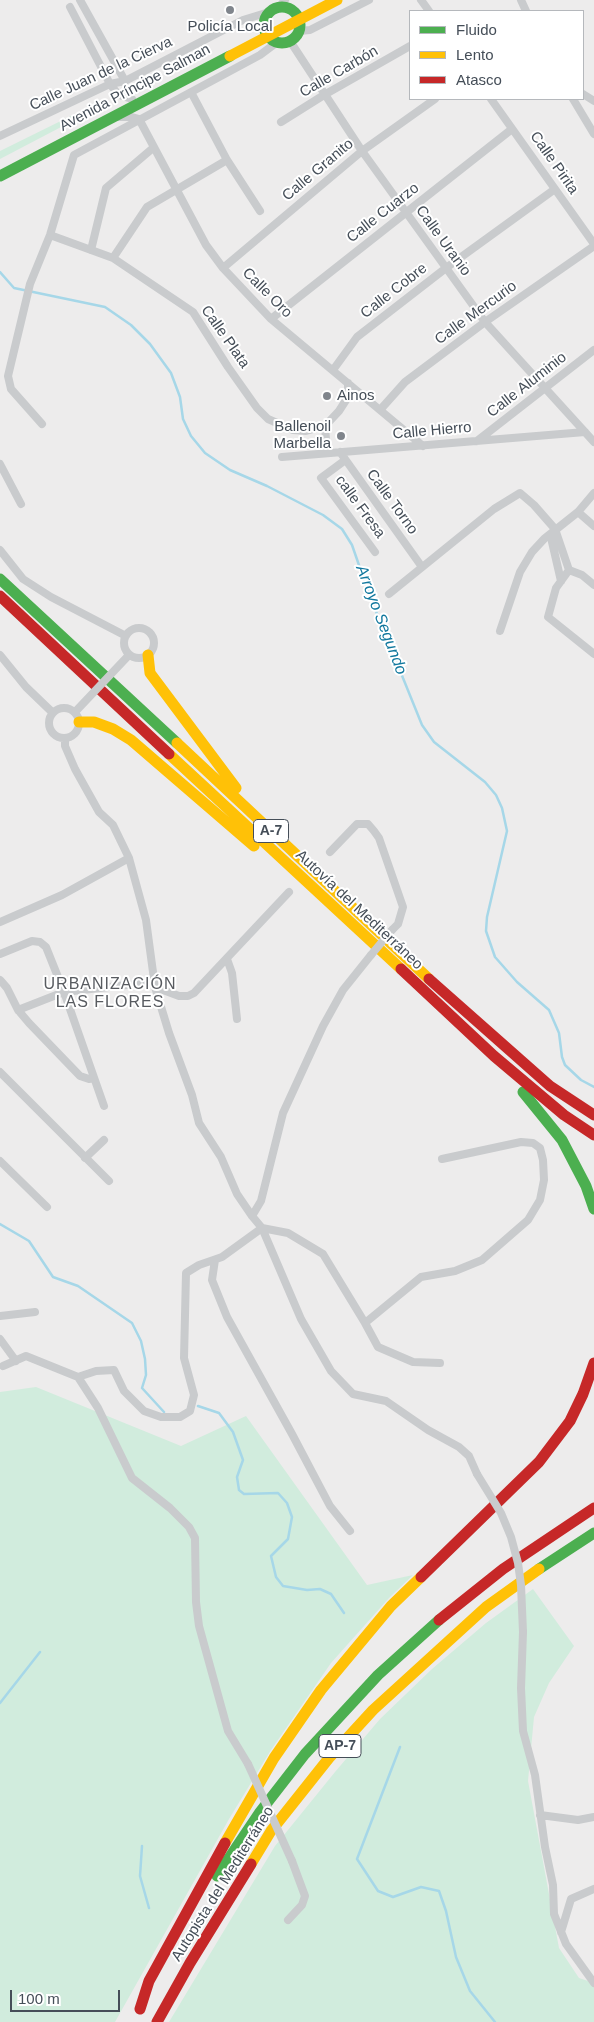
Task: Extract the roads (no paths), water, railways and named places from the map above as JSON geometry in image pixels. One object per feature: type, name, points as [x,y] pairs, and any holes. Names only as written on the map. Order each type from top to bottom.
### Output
[{"type":"main road","name":"Avenida Príncipe Salman","points":[[298,21],[322,0]]},
{"type":"main road","name":"Avenida Príncipe Salman","points":[[0,176],[337,0]]},
{"type":"main road","points":[[277,6],[288,8],[298,21],[290,42],[283,44],[269,36],[264,20],[277,6]]},
{"type":"main road","name":"Avenida Príncipe Salman","points":[[0,167],[132,99],[269,36]]},
{"type":"main road","name":"Autovía del Mediterráneo","points":[[0,579],[463,1010],[545,1081],[594,1115]]},
{"type":"main road","name":"Autovía del Mediterráneo","points":[[0,596],[494,1056],[564,1114],[594,1135]]},
{"type":"main road","points":[[148,655],[150,673],[223,772],[242,795],[296,849],[307,864]]},
{"type":"main road","points":[[77,717],[113,729],[130,740],[289,874],[328,901]]},
{"type":"main road","points":[[494,1056],[507,1075],[537,1107],[562,1140],[582,1178],[594,1209]]},
{"type":"main road","points":[[140,2009],[149,1981],[251,1796],[274,1758],[321,1690],[391,1606],[514,1488],[544,1456],[570,1421],[583,1394],[594,1363]]},
{"type":"main road","name":"Autopista del Mediterráneo","points":[[133,2022],[213,1882],[240,1841],[272,1795],[352,1701],[407,1648],[471,1594],[537,1545],[594,1508]]},
{"type":"main road","name":"Autopista del Mediterráneo","points":[[157,2022],[214,1922],[271,1831],[329,1758],[373,1710],[486,1607],[594,1533]]},
{"type":"street","points":[[80,0],[125,82]]},
{"type":"street","points":[[298,21],[310,30],[368,0]]},
{"type":"street","name":"Calle Juan de la Cierva","points":[[0,136],[110,84],[125,82],[243,20],[277,6]]},
{"type":"street","points":[[70,8],[110,84],[122,96],[132,99]]},
{"type":"street","points":[[42,424],[11,389],[8,376],[30,284],[50,235],[74,155],[260,55],[269,36]]},
{"type":"street","name":"Calle Uranio","points":[[290,42],[362,152],[486,322],[594,442]]},
{"type":"street","name":"Calle Carbón","points":[[281,122],[409,47]]},
{"type":"street","points":[[191,92],[227,160],[260,211]]},
{"type":"street","name":"Calle Granito","points":[[223,268],[362,152],[434,100]]},
{"type":"street","name":"Calle Pirita","points":[[492,100],[594,245]]},
{"type":"street","points":[[574,100],[594,134]]},
{"type":"street","points":[[98,124],[121,116],[139,119]]},
{"type":"street","name":"Calle Oro","points":[[139,119],[206,245],[223,268],[271,319],[423,446]]},
{"type":"street","name":"Calle Cuarzo","points":[[271,319],[512,129]]},
{"type":"street","points":[[90,250],[106,188],[153,148]]},
{"type":"street","points":[[113,258],[147,207],[227,160]]},
{"type":"street","name":"Calle Cobre","points":[[332,370],[357,337],[446,268],[555,189]]},
{"type":"street","name":"Calle Plata","points":[[50,235],[113,258],[193,312],[257,408],[268,419],[294,430],[306,431],[325,426]]},
{"type":"street","name":"Calle Mercurio","points":[[380,410],[405,382],[594,245]]},
{"type":"street","name":"Calle Aluminio","points":[[476,441],[594,350]]},
{"type":"street","points":[[327,453],[325,426],[339,411],[348,397],[348,383]]},
{"type":"street","name":"Calle Hierro","points":[[282,457],[586,432]]},
{"type":"street","name":"Calle Torno","points":[[340,452],[344,461],[422,567]]},
{"type":"street","name":"calle Fresa","points":[[344,461],[322,478],[375,552]]},
{"type":"street","points":[[0,464],[21,504]]},
{"type":"street","points":[[389,594],[494,510],[520,493],[555,529],[569,570]]},
{"type":"street","points":[[500,631],[520,572],[532,552],[555,529],[578,512],[594,493]]},
{"type":"street","points":[[578,512],[594,526]]},
{"type":"street","points":[[555,529],[552,542],[561,581]]},
{"type":"street","points":[[0,550],[23,580],[51,597],[126,636]]},
{"type":"street","points":[[569,570],[556,588],[548,618],[594,654]]},
{"type":"street","points":[[569,570],[582,575],[594,585]]},
{"type":"street","points":[[142,628],[150,633],[154,647],[148,655],[136,658],[129,654],[124,646],[126,636],[132,630],[142,628]]},
{"type":"street","points":[[77,717],[66,708],[57,710],[53,713],[50,722],[52,731],[64,738],[77,731],[77,717],[129,654]]},
{"type":"street","points":[[0,655],[26,687],[53,713]]},
{"type":"street","points":[[64,738],[65,746],[75,769],[99,812],[113,825],[130,858],[146,920],[154,984],[169,1033],[192,1095],[199,1124],[221,1158],[237,1194],[262,1228],[301,1319],[331,1371],[353,1394],[386,1401],[428,1430],[459,1447],[468,1456],[501,1513],[511,1537],[518,1563],[521,1585],[523,1731],[535,1775],[553,1885],[554,1914],[566,1944],[594,1983]]},
{"type":"street","points":[[252,1216],[261,1201],[283,1113],[323,1026],[343,990],[370,955],[398,924],[403,907],[379,838],[368,824],[357,824],[330,852]]},
{"type":"street","points":[[0,922],[62,895],[130,858]]},
{"type":"street","points":[[18,1010],[64,992],[154,984],[179,996],[188,996],[194,993],[289,892]]},
{"type":"street","points":[[0,954],[32,941],[40,942],[46,947],[104,1106]]},
{"type":"street","points":[[227,959],[232,973],[237,1019]]},
{"type":"street","points":[[0,980],[7,988],[18,1010],[80,1076],[89,1079],[94,1078]]},
{"type":"street","points":[[0,1072],[109,1181]]},
{"type":"street","points":[[85,1158],[104,1140]]},
{"type":"street","points":[[365,1323],[421,1278],[455,1272],[482,1260],[528,1220],[540,1200],[544,1180],[543,1160],[540,1148],[533,1143],[521,1142],[442,1159]]},
{"type":"street","points":[[0,1161],[47,1207]]},
{"type":"street","points":[[78,1377],[96,1371],[114,1370],[124,1391],[144,1411],[161,1417],[180,1417],[190,1410],[194,1396],[184,1358],[186,1273],[199,1265],[222,1257],[262,1228],[288,1233],[322,1254],[378,1347],[413,1362],[440,1363]]},
{"type":"street","points":[[215,1260],[212,1280],[227,1317],[330,1506],[350,1531]]},
{"type":"street","points":[[0,1316],[35,1312]]},
{"type":"street","points":[[0,1338],[16,1360]]},
{"type":"street","points":[[4,1366],[26,1356],[78,1377],[98,1408],[132,1478],[170,1508],[189,1527],[195,1538],[196,1602],[199,1626],[228,1731],[248,1764],[292,1861],[305,1896],[302,1905],[288,1920]]},
{"type":"street","points":[[540,1814],[578,1820],[594,1817]]},
{"type":"street","points":[[561,1932],[571,1899],[594,1889]]},
{"type":"waterway","name":"Arroyo Segundo","points":[[0,272],[14,288],[105,307],[131,325],[150,344],[171,373],[180,397],[183,419],[191,436],[205,453],[230,470],[267,486],[323,515],[342,529],[352,545],[369,594],[422,725],[434,742],[485,782],[496,795],[502,808],[507,831],[487,917],[486,931],[495,957],[517,982],[549,1010],[559,1033],[565,1065],[581,1080],[594,1087]]},
{"type":"waterway","points":[[0,1224],[29,1241],[53,1277],[78,1286],[132,1323],[141,1341],[145,1359],[146,1375],[142,1388],[164,1412]]},
{"type":"waterway","points":[[198,1406],[219,1413],[233,1432],[243,1460],[237,1477],[239,1490],[244,1494],[278,1493],[287,1503],[292,1517],[288,1539],[271,1556],[276,1577],[283,1586],[307,1590],[320,1589],[331,1594],[344,1613]]},
{"type":"waterway","points":[[0,1703],[40,1652]]},
{"type":"waterway","points":[[400,1747],[357,1859],[378,1891],[393,1897],[421,1887],[439,1891],[446,1911],[456,1957],[470,1991],[495,2022]]},
{"type":"waterway","points":[[142,1846],[140,1876],[149,1908]]},
{"type":"place","name":"Policía Local","points":[[230,10]]},
{"type":"place","name":"Ainos","points":[[327,396]]},
{"type":"place","name":"Ballenoil Marbella","points":[[341,436]]},
{"type":"district","name":"URBANIZACIÓN LAS FLORES","points":[[110,994]]}]
